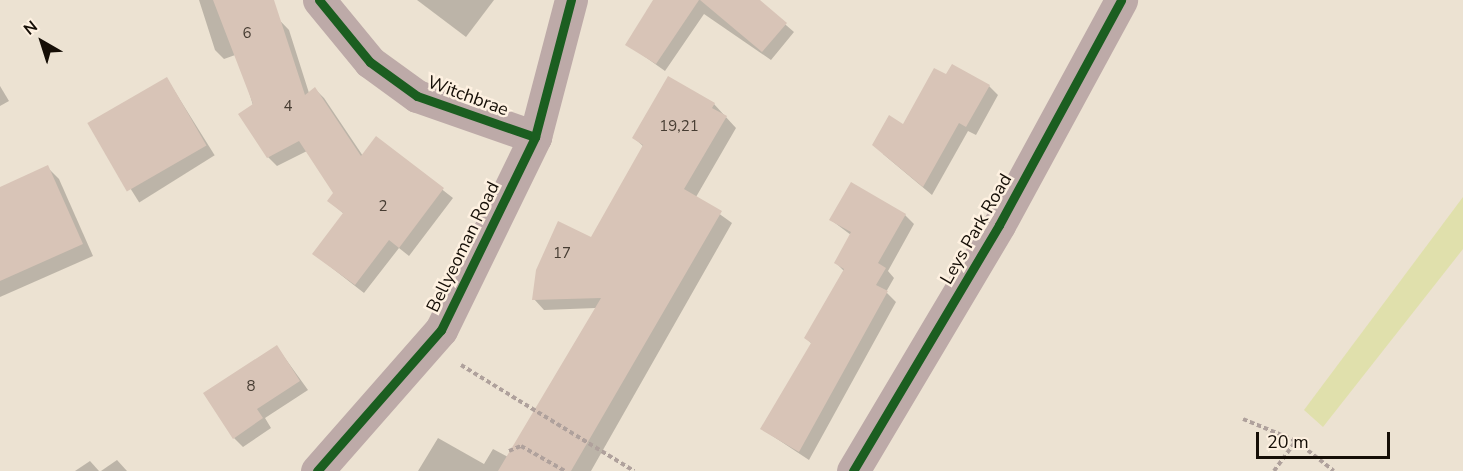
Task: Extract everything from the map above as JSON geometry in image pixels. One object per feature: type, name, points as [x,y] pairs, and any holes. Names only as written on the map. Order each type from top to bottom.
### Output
[{"type":"street","name":"Witchbrae","points":[[319,0],[370,62],[417,96],[535,137]]},
{"type":"street","name":"Bellyeoman Road","points":[[317,471],[441,330],[535,137],[571,0]]},
{"type":"street","name":"Leys Park Road","points":[[853,471],[999,225],[1121,0]]},
{"type":"path","points":[[466,368],[634,471]]},
{"type":"path","points":[[1243,419],[1296,441],[1334,471]]},
{"type":"path","points":[[1274,471],[1296,441]]},
{"type":"path","points":[[509,451],[521,446],[565,471]]},
{"type":"green space","points":[[1463,197],[1463,249],[1323,427],[1304,410]]},
{"type":"building","points":[[213,0],[274,0],[305,95],[315,87],[361,156],[376,136],[444,188],[399,248],[389,240],[355,285],[312,254],[343,213],[327,201],[333,193],[299,141],[267,158],[238,114],[253,104]]},
{"type":"building","points":[[653,0],[699,0],[656,64],[625,45]]},
{"type":"building","points":[[700,0],[760,0],[787,23],[762,52]]},
{"type":"building","points":[[952,64],[990,85],[966,127],[959,123],[923,187],[872,145],[889,115],[903,124],[934,68],[946,74]]},
{"type":"building","points":[[668,76],[715,103],[712,108],[727,116],[684,189],[722,211],[571,471],[498,471],[601,298],[532,300],[536,270],[558,221],[591,237],[643,145],[632,138]]},
{"type":"building","points":[[167,77],[206,145],[127,191],[87,123]]},
{"type":"building","points":[[48,165],[83,244],[0,281],[0,187]]},
{"type":"building","points":[[851,182],[906,214],[878,263],[886,268],[876,285],[888,291],[799,452],[760,429],[811,343],[804,338],[844,269],[834,263],[851,232],[829,220]]},
{"type":"building","points":[[277,345],[300,381],[257,409],[263,418],[233,439],[203,393]]},
{"type":"cycle path","points":[[319,0],[370,62],[417,96],[535,137]]},
{"type":"cycle path","points":[[317,471],[441,330],[535,137],[571,0]]},
{"type":"cycle path","points":[[853,471],[999,225],[1121,0]]}]
